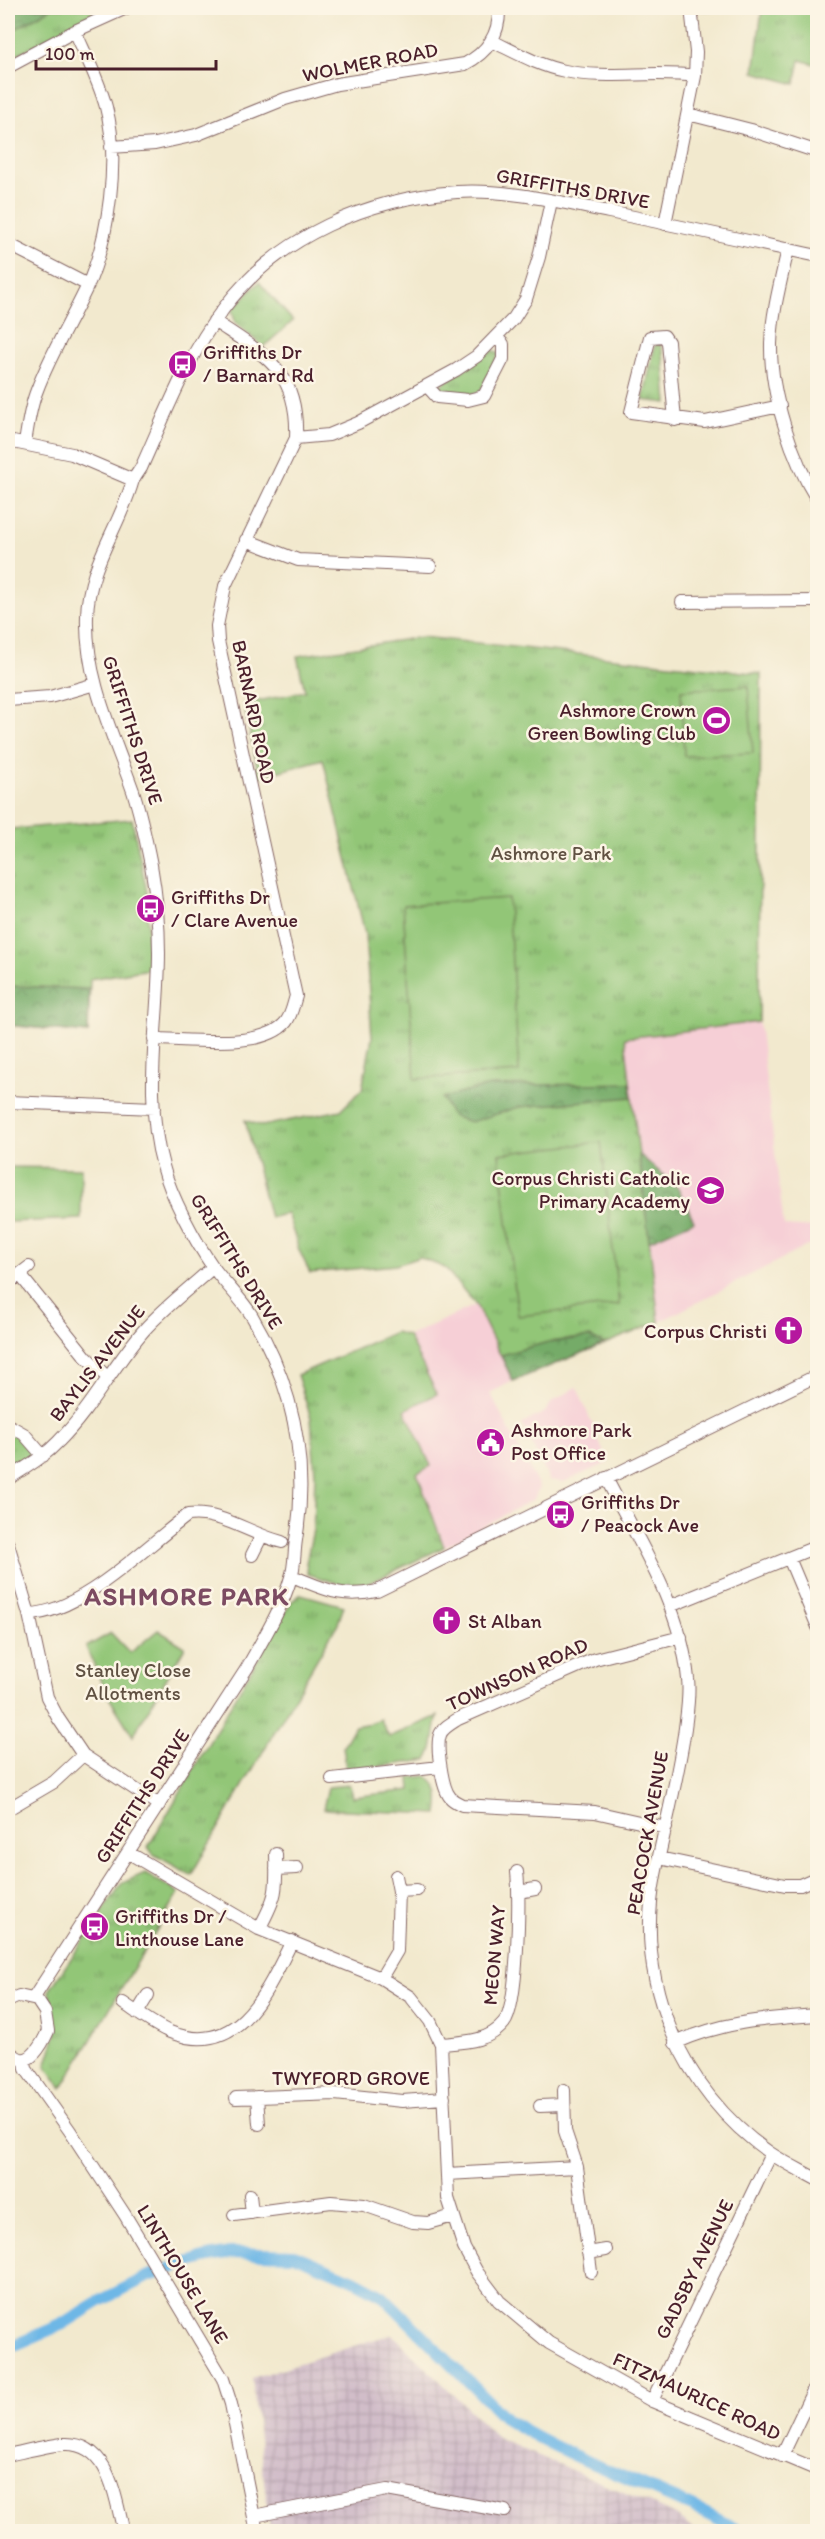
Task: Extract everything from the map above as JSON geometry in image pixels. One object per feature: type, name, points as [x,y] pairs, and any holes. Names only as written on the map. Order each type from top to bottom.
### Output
[{"type":"street","points":[[8,67],[75,31],[126,8]]},
{"type":"street","points":[[499,8],[498,23],[492,41],[550,67],[594,74],[639,72],[695,75]]},
{"type":"street","points":[[665,224],[695,75],[696,52],[691,8]]},
{"type":"street","points":[[25,443],[38,388],[88,285],[101,248],[110,188],[111,147],[106,108],[94,73],[75,31]]},
{"type":"street","name":"WOLMER ROAD","points":[[111,147],[155,144],[196,135],[285,99],[337,84],[465,64],[481,56],[492,41]]},
{"type":"street","points":[[688,114],[751,130],[818,152]]},
{"type":"street","name":"GRIFFITHS DRIVE","points":[[33,1999],[247,1668],[268,1629],[292,1576],[302,1487],[299,1444],[291,1404],[252,1316],[213,1267],[177,1202],[163,1168],[155,1129],[154,1039],[159,952],[151,865],[134,794],[95,684],[87,649],[89,592],[99,559],[130,493],[133,480],[141,468],[194,353],[214,321],[235,295],[286,249],[321,229],[365,210],[412,198],[457,192],[499,193],[550,201],[818,256]]},
{"type":"street","points":[[296,438],[329,435],[358,423],[468,363],[496,337],[514,318],[526,299],[539,257],[550,201]]},
{"type":"street","points":[[8,244],[88,285]]},
{"type":"street","points":[[788,249],[774,315],[771,345],[780,406],[799,465],[818,501]]},
{"type":"street","name":"BARNARD ROAD","points":[[154,1039],[239,1040],[266,1035],[285,1023],[292,1011],[296,996],[218,641],[218,626],[225,586],[296,438],[297,420],[293,399],[283,376],[269,359],[214,321]]},
{"type":"street","points":[[675,420],[668,342],[664,336],[650,337],[632,412],[675,420],[705,422],[780,406]]},
{"type":"street","points":[[427,386],[437,397],[468,400],[484,396],[503,359],[503,344],[496,337]]},
{"type":"street","points":[[8,441],[72,454],[133,480]]},
{"type":"street","points":[[246,540],[298,560],[430,566]]},
{"type":"street","points":[[682,602],[818,600]]},
{"type":"street","points":[[8,700],[51,697],[95,684]]},
{"type":"street","points":[[8,1102],[154,1108]]},
{"type":"street","name":"BAYLIS AVENUE","points":[[8,1479],[43,1456],[75,1424],[107,1377],[146,1328],[213,1267]]},
{"type":"street","points":[[21,1275],[86,1357],[107,1377]]},
{"type":"street","points":[[292,1576],[326,1590],[349,1595],[377,1591],[818,1375]]},
{"type":"street","points":[[8,1425],[24,1434],[43,1456]]},
{"type":"street","name":"PEACOCK AVENUE","points":[[606,1478],[670,1606],[681,1637],[689,1680],[679,1772],[659,1858],[651,1908],[651,1952],[658,1994],[675,2043],[713,2102],[771,2154],[818,2180]]},
{"type":"street","points":[[28,1614],[42,1614],[62,1607],[100,1584],[188,1515],[204,1513],[261,1537],[282,1542]]},
{"type":"street","points":[[252,1555],[261,1537]]},
{"type":"street","points":[[8,1544],[28,1614],[47,1697],[70,1739],[83,1755],[159,1805]]},
{"type":"street","points":[[670,1606],[818,1546]]},
{"type":"street","points":[[789,1558],[818,1627]]},
{"type":"street","name":"TOWNSON ROAD","points":[[666,1828],[595,1812],[462,1805],[451,1799],[447,1793],[440,1767],[440,1735],[445,1728],[458,1719],[595,1659],[681,1637]]},
{"type":"street","points":[[8,1809],[48,1787],[83,1755]]},
{"type":"street","points":[[332,1779],[440,1767]]},
{"type":"street","points":[[129,1853],[259,1929],[381,1978],[411,1997],[430,2021],[441,2044]]},
{"type":"street","points":[[259,1929],[272,1907],[277,1888],[276,1854]]},
{"type":"street","points":[[659,1858],[785,1886],[800,1884],[818,1877]]},
{"type":"street","points":[[276,1869],[297,1868]]},
{"type":"street","name":"MEON WAY","points":[[441,2044],[468,2042],[490,2036],[504,2024],[509,2015],[514,1985],[519,1892],[517,1872]]},
{"type":"street","points":[[381,1978],[397,1951],[399,1891],[396,1876]]},
{"type":"street","name":"MEON WAY","points":[[519,1892],[535,1889]]},
{"type":"street","points":[[399,1891],[417,1890]]},
{"type":"street","points":[[123,2003],[171,2032],[193,2037],[216,2036],[251,2014],[268,1989],[292,1941]]},
{"type":"street","points":[[137,2013],[148,1995]]},
{"type":"street","points":[[8,2001],[19,1996],[33,1999],[42,2006],[48,2022],[48,2031],[36,2050],[25,2059],[19,2059],[8,2051]]},
{"type":"street","points":[[675,2043],[703,2030],[744,2021],[818,2015]]},
{"type":"street","name":"FITZMAURICE ROAD","points":[[441,2044],[448,2198],[468,2256],[477,2272],[500,2301],[549,2343],[652,2401],[818,2470]]},
{"type":"street","name":"LINTHOUSE LANE","points":[[25,2059],[26,2069],[70,2131],[223,2379],[231,2404],[257,2532]]},
{"type":"street","points":[[564,2090],[565,2131],[577,2167],[591,2272]]},
{"type":"street","name":"TWYFORD GROVE","points":[[236,2098],[335,2094],[402,2101],[444,2098]]},
{"type":"street","name":"TWYFORD GROVE","points":[[257,2097],[259,2124]]},
{"type":"street","points":[[540,2106],[564,2105]]},
{"type":"street","name":"GADSBY AVENUE","points":[[652,2401],[771,2154]]},
{"type":"street","points":[[447,2174],[577,2167]]},
{"type":"street","points":[[250,2195],[252,2213]]},
{"type":"street","points":[[234,2215],[331,2202],[364,2205],[413,2222],[428,2223],[453,2216]]},
{"type":"street","points":[[588,2253],[606,2250]]},
{"type":"street","points":[[782,2456],[818,2380]]},
{"type":"street","points":[[8,2455],[65,2444],[92,2453],[101,2460],[107,2472],[124,2532]]},
{"type":"street","points":[[254,2516],[387,2490],[506,2511]]},
{"type":"shaded area","name":"Corpus Christi Catholic Primary Academy","points":[[759,1022],[784,1226],[817,1228],[817,1246],[807,1246],[659,1322],[625,1038]]},
{"type":"shaded area","points":[[476,1305],[513,1381],[490,1393],[539,1487],[534,1499],[444,1547],[417,1472],[431,1466],[405,1409],[437,1394],[408,1336]]},
{"type":"shaded area","points":[[577,1387],[608,1463],[563,1482],[549,1480],[522,1424],[545,1412],[552,1402]]},
{"type":"shaded area","points":[[392,2334],[499,2439],[672,2513],[695,2531],[270,2531],[252,2378]]},
{"type":"green space","points":[[8,8],[52,8],[8,33]]},
{"type":"green space","points":[[52,8],[108,8],[8,59],[8,33]]},
{"type":"green space","points":[[702,8],[817,8],[817,65],[800,60],[795,84],[754,72],[762,9],[703,10]]},
{"type":"green space","points":[[259,282],[293,321],[263,347],[235,322],[232,310]]},
{"type":"green space","points":[[660,344],[663,353],[667,403],[643,400],[655,345]]},
{"type":"green space","points":[[493,350],[499,354],[480,392],[466,395],[442,393],[438,387]]},
{"type":"green space","name":"Ashmore Park","points":[[422,637],[761,674],[759,1022],[625,1038],[659,1322],[513,1381],[476,1305],[445,1268],[420,1257],[396,1265],[310,1273],[299,1250],[287,1213],[270,1218],[245,1120],[262,1126],[341,1110],[362,1089],[372,1038],[365,934],[323,759],[259,777],[244,704],[305,691],[297,656]]},
{"type":"green space","name":"Ashmore Crown Green Bowling Club","points":[[748,686],[753,753],[684,756],[681,690]]},
{"type":"green space","points":[[132,819],[147,892],[149,969],[90,979],[88,1033],[8,1025],[8,834],[11,829]]},
{"type":"green space","points":[[508,898],[519,1072],[415,1079],[403,905]]},
{"type":"green space","points":[[8,986],[89,989],[88,1033],[8,1025]]},
{"type":"green space","points":[[630,1083],[632,1097],[519,1107],[471,1122],[452,1116],[442,1098],[490,1086]]},
{"type":"green space","points":[[601,1142],[619,1305],[518,1316],[499,1154]]},
{"type":"green space","points":[[639,1154],[678,1188],[694,1221],[649,1241]]},
{"type":"green space","points":[[8,1167],[81,1168],[81,1219],[8,1222]]},
{"type":"green space","points":[[395,1332],[408,1336],[437,1394],[405,1410],[431,1466],[417,1473],[444,1547],[369,1583],[349,1587],[308,1574],[306,1563],[313,1530],[315,1474],[311,1418],[297,1375]]},
{"type":"green space","points":[[590,1337],[604,1344],[513,1381],[501,1355],[548,1342]]},
{"type":"green space","points":[[8,1429],[23,1436],[34,1454],[8,1469]]},
{"type":"green space","points":[[301,1594],[344,1606],[338,1623],[191,1875],[153,1854],[148,1847],[291,1602]]},
{"type":"green space","name":"Stanley Close Allotments","points":[[158,1630],[185,1647],[133,1736],[106,1693],[86,1647],[111,1633],[130,1653]]},
{"type":"green space","points":[[438,1716],[433,1745],[427,1760],[347,1771],[343,1747],[355,1726],[380,1719],[389,1737]]},
{"type":"green space","points":[[427,1776],[435,1784],[439,1793],[438,1814],[323,1809],[328,1787],[350,1785],[352,1797],[411,1790],[410,1778]]},
{"type":"green space","points":[[145,1873],[179,1893],[62,2088],[46,2066],[56,2035],[49,1991],[122,1883]]},
{"type":"waterway","points":[[8,2348],[63,2324],[98,2302],[147,2277],[177,2266],[230,2253],[294,2255],[354,2280],[382,2295],[506,2419],[563,2450],[683,2503],[741,2532]]},
{"type":"place","name":"Griffiths Dr / Barnard Rd","points":[[182,364]]},
{"type":"place","name":"Ashmore Crown Green Bowling Club","points":[[717,721]]},
{"type":"place","name":"Griffiths Dr / Clare Avenue","points":[[150,908]]},
{"type":"place","name":"Corpus Christi Catholic Primary Academy","points":[[711,1190]]},
{"type":"place","name":"Corpus Christi","points":[[788,1331]]},
{"type":"place","name":"Ashmore Park Post Office","points":[[490,1442]]},
{"type":"place","name":"Griffiths Dr / Peacock Ave","points":[[560,1514]]},
{"type":"place","name":"St Alban","points":[[447,1621]]},
{"type":"place","name":"Griffiths Dr / Linthouse Lane","points":[[94,1927]]},
{"type":"district","name":"ASHMORE PARK","points":[[187,1596]]}]
